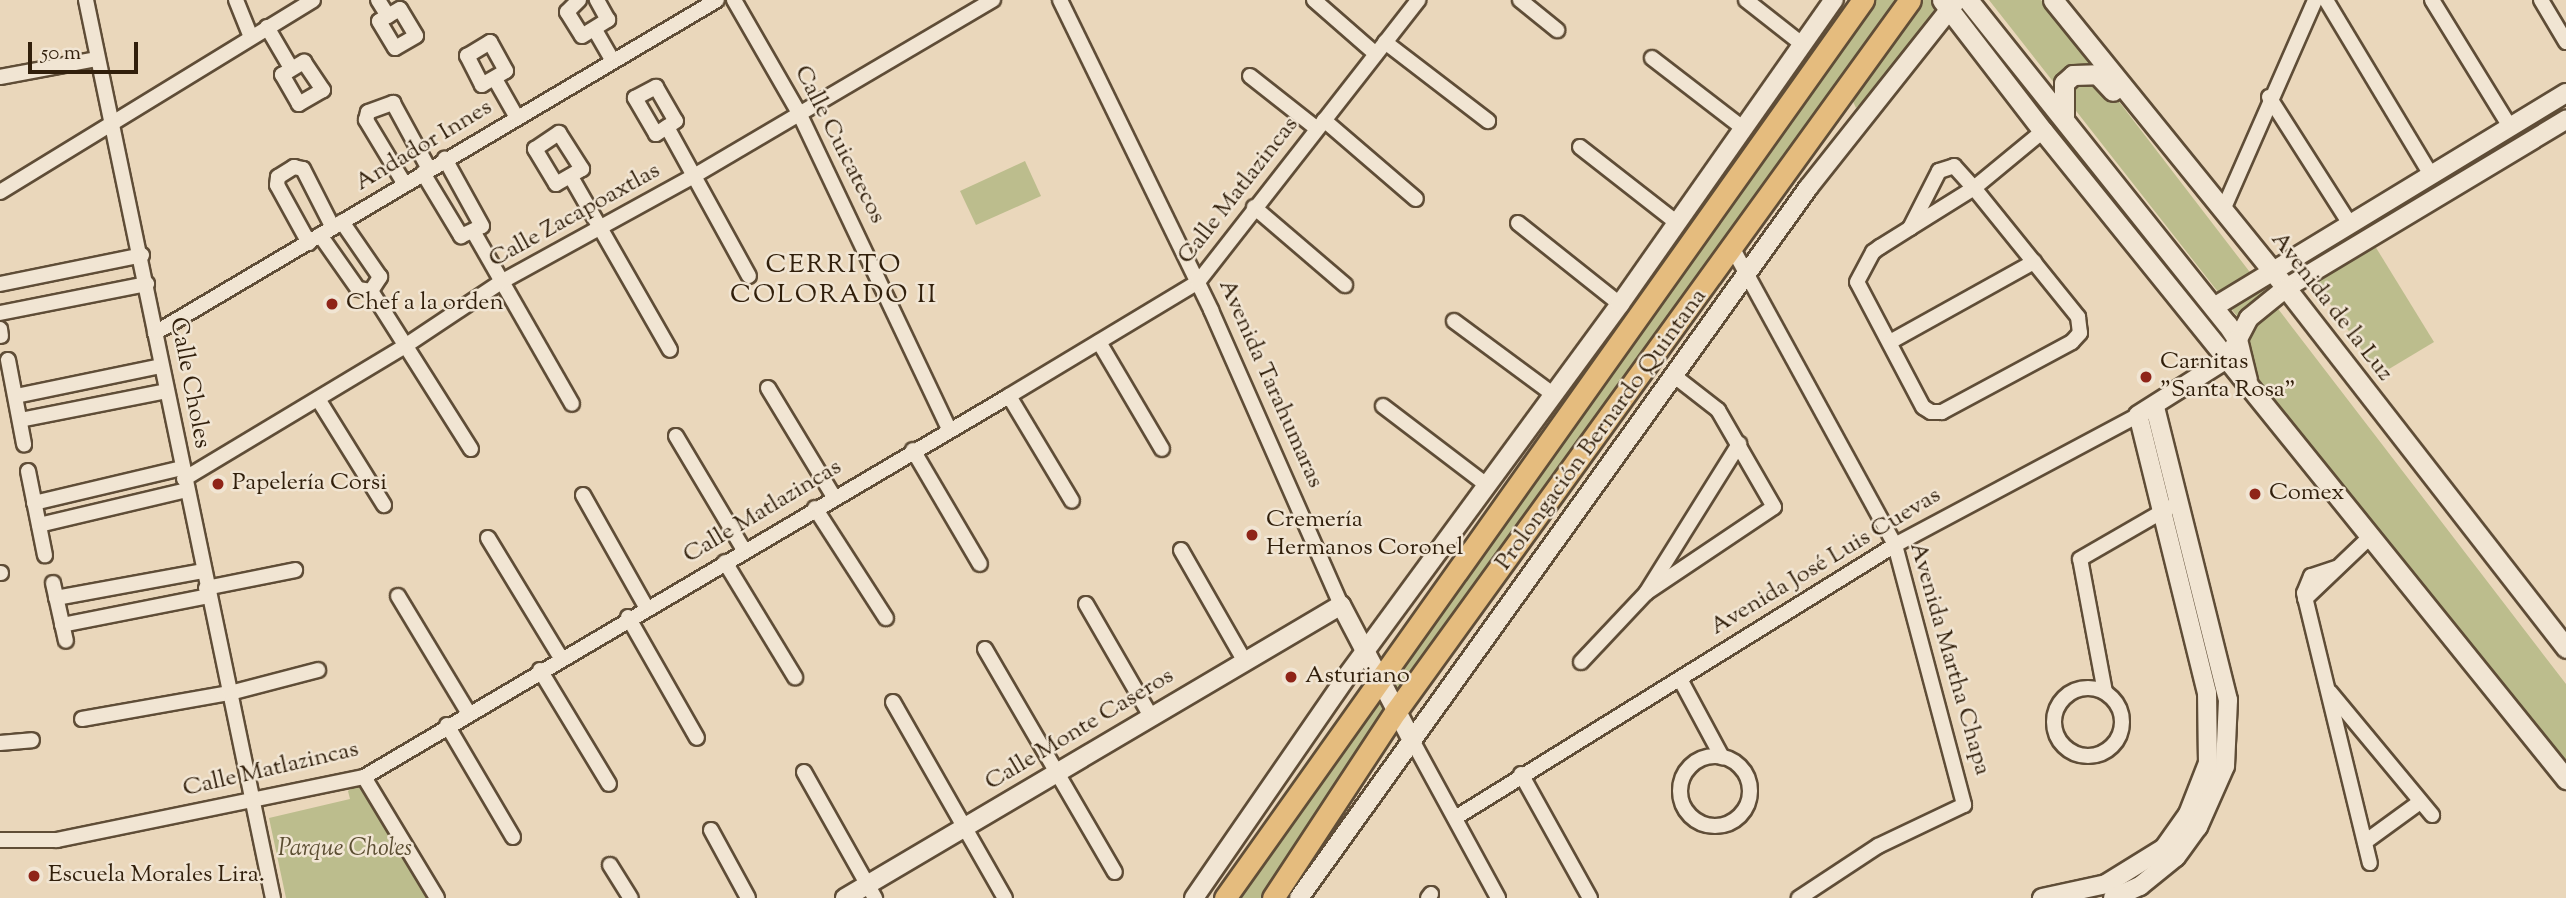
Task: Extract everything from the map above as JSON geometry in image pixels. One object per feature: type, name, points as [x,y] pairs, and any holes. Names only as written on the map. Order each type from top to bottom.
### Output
[{"type":"main road","name":"Prolongación Bernardo Quintana","points":[[1223,898],[1863,0]]},
{"type":"main road","name":"Prolongación Bernardo Quintana","points":[[1273,898],[1396,711],[1733,249],[1910,0]]},
{"type":"main road","points":[[1968,0],[2064,116],[2214,307],[2237,339],[2247,380]]},
{"type":"main road","name":"Avenida de la Luz","points":[[2053,0],[2286,288],[2566,648]]},
{"type":"main road","points":[[1949,4],[2043,131],[2247,380],[2566,779]]},
{"type":"main road","points":[[2064,116],[2062,91],[2068,78],[2080,72],[2097,74],[2169,160],[2198,179]]},
{"type":"street","name":"Calle Choles","points":[[86,0],[142,255],[160,366],[272,896]]},
{"type":"street","points":[[236,0],[251,37]]},
{"type":"street","points":[[0,192],[313,0]]},
{"type":"street","points":[[378,0],[388,16]]},
{"type":"street","points":[[579,0],[567,12],[582,36],[596,30],[608,20],[597,0]]},
{"type":"street","name":"Andador Innes","points":[[155,333],[516,116],[717,0]]},
{"type":"street","name":"Calle Cuicatecos","points":[[734,0],[800,115],[949,429]]},
{"type":"street","name":"Calle Zacapoaxtlas","points":[[184,479],[405,346],[500,282],[694,176],[993,0]]},
{"type":"street","name":"Avenida Tarahumaras","points":[[1060,0],[1198,282],[1341,604],[1498,898]]},
{"type":"street","points":[[1314,0],[1488,121]]},
{"type":"street","name":"Calle Matlazincas","points":[[0,840],[57,840],[364,776],[628,617],[1009,396],[1198,282],[1254,206],[1418,0]]},
{"type":"street","points":[[1520,0],[1557,30]]},
{"type":"street","points":[[1746,0],[1802,44]]},
{"type":"street","points":[[1194,898],[1366,650],[1554,395],[1834,0]]},
{"type":"street","points":[[2223,210],[2269,97],[2315,0]]},
{"type":"street","points":[[2326,0],[2431,175]]},
{"type":"street","points":[[2432,0],[2510,127]]},
{"type":"street","points":[[2541,0],[2566,42]]},
{"type":"street","name":"Prolongación Bernardo Quintana","points":[[1299,898],[1672,375],[1949,4]]},
{"type":"street","points":[[267,27],[291,68]]},
{"type":"street","points":[[596,30],[612,60]]},
{"type":"street","points":[[1652,58],[1743,128]]},
{"type":"street","points":[[0,77],[97,59]]},
{"type":"street","points":[[1250,76],[1320,124],[1416,199]]},
{"type":"street","points":[[495,79],[516,116]]},
{"type":"street","points":[[2214,307],[2566,93]]},
{"type":"street","points":[[2269,97],[2350,224]]},
{"type":"street","points":[[404,183],[366,120],[368,112],[393,103],[459,234],[473,231],[483,220],[445,159]]},
{"type":"street","points":[[2228,358],[2249,318],[2286,288],[2566,120]]},
{"type":"street","points":[[667,127],[749,276]]},
{"type":"street","points":[[1910,228],[1939,171],[1947,165],[1954,166],[1974,188],[2078,317],[2080,333],[2072,342],[1937,413],[1923,407],[1857,282],[1873,252],[1974,188],[2043,131]]},
{"type":"street","points":[[1580,147],[1676,222]]},
{"type":"street","points":[[571,177],[603,228],[670,350]]},
{"type":"street","points":[[1254,206],[1345,285]]},
{"type":"street","points":[[1518,223],[1619,304]]},
{"type":"street","points":[[473,231],[572,404]]},
{"type":"street","points":[[326,232],[380,277],[371,291]]},
{"type":"street","points":[[326,232],[358,289],[371,291],[471,449]]},
{"type":"street","name":"Avenida Martha Chapa","points":[[1733,249],[1895,545],[1964,805],[1878,846],[1799,898]]},
{"type":"street","points":[[0,284],[142,255]]},
{"type":"street","points":[[1890,342],[2034,262]]},
{"type":"street","points":[[0,313],[147,284]]},
{"type":"street","points":[[1454,321],[1554,395]]},
{"type":"street","points":[[1099,342],[1162,449]]},
{"type":"street","name":"Avenida José Luis Cuevas","points":[[1455,818],[1521,774],[1895,545],[2146,411],[2228,358]]},
{"type":"street","points":[[8,360],[24,444]]},
{"type":"street","points":[[16,396],[160,366]]},
{"type":"street","points":[[1646,593],[1772,511],[1773,502],[1718,410],[1672,375]]},
{"type":"street","points":[[768,388],[834,496]]},
{"type":"street","points":[[20,420],[166,391]]},
{"type":"street","points":[[1009,396],[1072,500]]},
{"type":"street","points":[[318,399],[384,505]]},
{"type":"street","points":[[1383,406],[1488,486]]},
{"type":"street","points":[[2113,898],[2140,886],[2170,852],[2211,783],[2207,693],[2170,507],[2146,411]]},
{"type":"street","points":[[676,436],[744,550]]},
{"type":"street","points":[[1581,663],[1646,593],[1739,444]]},
{"type":"street","points":[[912,450],[980,564]]},
{"type":"street","points":[[28,471],[46,555]]},
{"type":"street","points":[[34,503],[184,479]]},
{"type":"street","points":[[39,525],[184,479]]},
{"type":"street","points":[[583,495],[646,607]]},
{"type":"street","points":[[2105,692],[2084,688],[2058,705],[2056,736],[2070,752],[2098,755],[2116,743],[2121,715],[2105,692],[2080,559],[2170,507]]},
{"type":"street","points":[[815,508],[886,618]]},
{"type":"street","points":[[2370,863],[2305,599],[2371,536]]},
{"type":"street","points":[[488,538],[561,658]]},
{"type":"street","points":[[1181,550],[1244,660]]},
{"type":"street","points":[[725,562],[795,677]]},
{"type":"street","points":[[57,598],[202,570]]},
{"type":"street","points":[[62,625],[296,570]]},
{"type":"street","points":[[53,583],[66,641]]},
{"type":"street","points":[[398,596],[468,712]]},
{"type":"street","points":[[1086,604],[1150,715]]},
{"type":"street","name":"Calle Monte Caseros","points":[[845,898],[871,892],[964,828],[1055,776],[1150,715],[1341,604]]},
{"type":"street","points":[[628,617],[697,738]]},
{"type":"street","points":[[985,649],[1055,776],[1115,872]]},
{"type":"street","points":[[82,719],[230,693],[318,670]]},
{"type":"street","points":[[540,670],[609,784]]},
{"type":"street","points":[[1680,679],[1722,757],[1741,768],[1747,778],[1748,801],[1735,819],[1713,825],[1692,817],[1685,808],[1680,786],[1683,775],[1699,759],[1722,757]]},
{"type":"street","points":[[2327,689],[2432,815]]},
{"type":"street","points":[[893,702],[1005,898]]},
{"type":"street","points":[[446,725],[513,837]]},
{"type":"street","points":[[0,743],[32,740]]},
{"type":"street","points":[[804,772],[871,892]]},
{"type":"street","points":[[1521,774],[1590,898]]},
{"type":"street","points":[[364,776],[437,898]]},
{"type":"street","points":[[2365,842],[2420,802]]},
{"type":"street","points":[[711,830],[748,898]]},
{"type":"street","points":[[2042,898],[2106,884],[2170,852]]},
{"type":"street","points":[[610,865],[631,898]]},
{"type":"street","points":[[1209,877],[1223,898]]},
{"type":"street","points":[[257,898],[272,896]]},
{"type":"green space","points":[[1866,0],[1904,0],[1595,417],[1282,898],[1232,898]]},
{"type":"green space","points":[[1906,0],[1964,0],[1856,108],[1849,93]]},
{"type":"green space","points":[[1989,0],[2041,0],[2566,684],[2566,770],[2256,379],[2244,325]]},
{"type":"green space","points":[[1025,161],[1041,196],[976,225],[960,191]]},
{"type":"green space","points":[[2375,246],[2434,342],[2379,375],[2315,282]]},
{"type":"green space","name":"Parque Choles","points":[[361,783],[429,898],[286,898],[269,818],[350,799],[348,791]]},
{"type":"place","name":"Chef a la orden","points":[[332,304]]},
{"type":"place","name":"Carnitas \"Santa Rosa\"","points":[[2146,377]]},
{"type":"place","name":"Papelería Corsi","points":[[218,484]]},
{"type":"place","name":"Comex","points":[[2255,494]]},
{"type":"place","name":"Cremería Hermanos Coronel","points":[[1252,535]]},
{"type":"place","name":"Asturiano","points":[[1291,677]]},
{"type":"place","name":"Escuela Morales Lira.","points":[[34,876]]},
{"type":"district","name":"CERRITO COLORADO II","points":[[834,281]]}]
